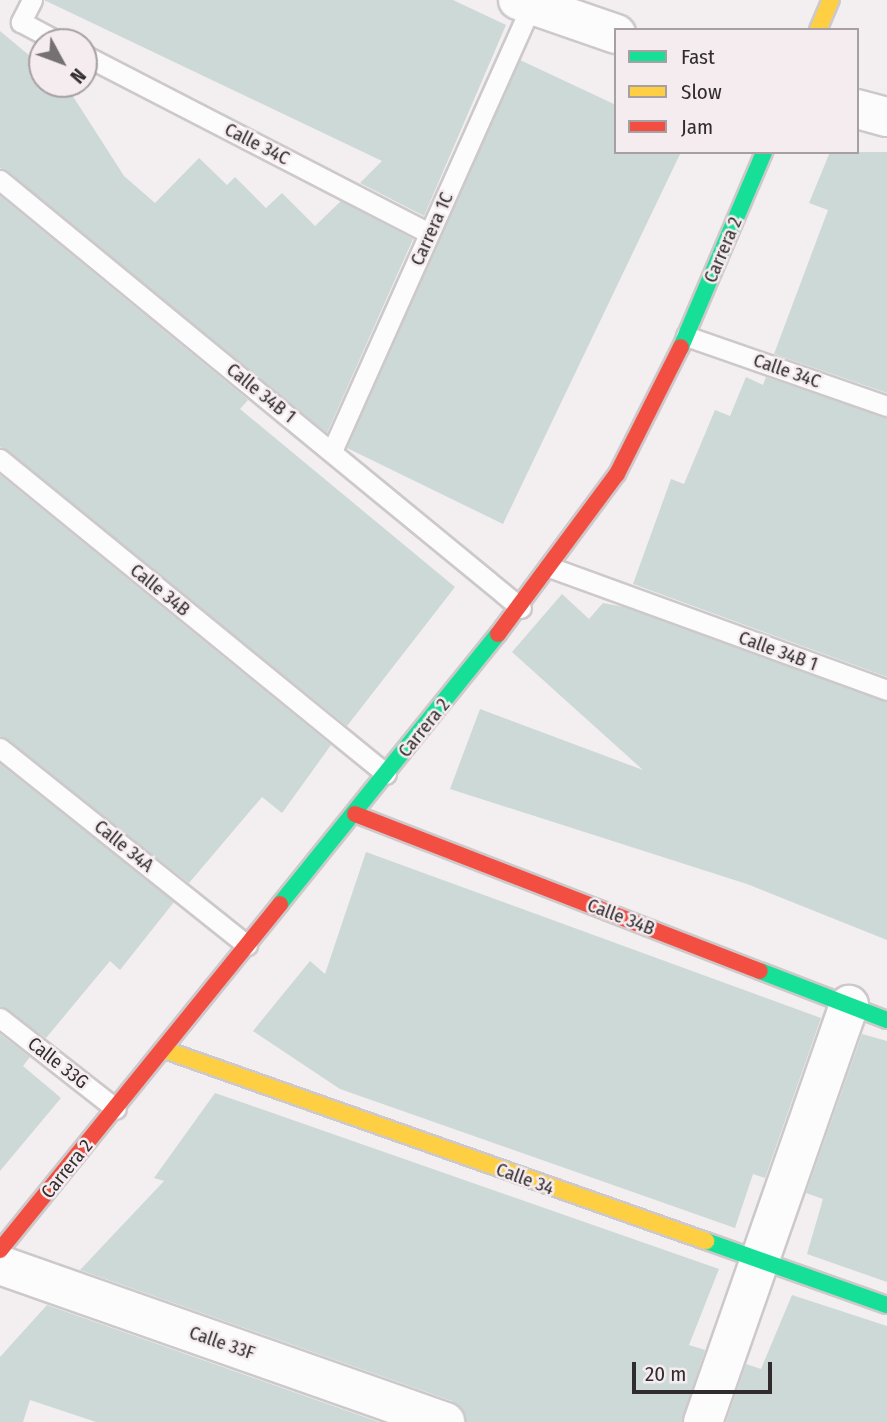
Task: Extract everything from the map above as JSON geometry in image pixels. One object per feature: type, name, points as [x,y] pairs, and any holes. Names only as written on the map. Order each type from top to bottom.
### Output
[{"type":"street","points":[[819,28],[831,0]]},
{"type":"street","points":[[525,3],[614,33]]},
{"type":"street","points":[[859,110],[887,117]]},
{"type":"street","name":"Carrera 2","points":[[0,1250],[552,568],[617,474],[687,336],[763,154]]},
{"type":"street","name":"Calle 34B","points":[[355,814],[887,1020]]},
{"type":"street","points":[[703,1422],[763,1263],[849,1006]]},
{"type":"street","name":"Calle 34","points":[[164,1050],[887,1305]]},
{"type":"street","name":"Calle 33F","points":[[0,1265],[445,1422]]},
{"type":"lane","points":[[32,0],[21,22],[32,28]]},
{"type":"lane","name":"Carrera 1C","points":[[332,451],[429,233],[525,3]]},
{"type":"lane","name":"Calle 34C","points":[[98,62],[429,233]]},
{"type":"lane","name":"Calle 34B 1","points":[[0,180],[521,608]]},
{"type":"lane","name":"Calle 34C","points":[[687,336],[887,406]]},
{"type":"lane","name":"Calle 34B","points":[[0,459],[386,774]]},
{"type":"lane","name":"Calle 34B 1","points":[[552,568],[887,690]]},
{"type":"lane","name":"Calle 34A","points":[[0,748],[247,945]]},
{"type":"lane","name":"Calle 33G","points":[[0,1017],[116,1109]]},
{"type":"building","points":[[44,0],[453,0],[506,25],[424,216],[360,183],[382,161]]},
{"type":"building","points":[[0,31],[28,54],[28,98],[74,98],[124,176],[155,203],[199,158],[227,185],[235,177],[266,208],[282,193],[315,226],[341,201],[413,239],[327,433],[0,168]]},
{"type":"building","points":[[520,60],[614,104],[614,154],[680,154],[503,524],[347,448]]},
{"type":"building","points":[[887,152],[887,393],[774,354],[828,210],[809,203],[829,154]]},
{"type":"building","points":[[0,196],[248,400],[240,409],[455,587],[347,726],[0,447]]},
{"type":"building","points":[[746,377],[763,385],[766,377],[887,418],[887,677],[633,584],[671,479],[684,484],[715,410],[730,416]]},
{"type":"building","points":[[0,475],[331,745],[282,813],[262,797],[189,883],[0,736]]},
{"type":"building","points":[[562,594],[589,619],[603,603],[624,607],[887,702],[887,940],[747,884],[450,789],[480,709],[643,770],[512,652]]},
{"type":"building","points":[[0,764],[174,902],[120,970],[110,961],[46,1038],[0,1006]]},
{"type":"building","points":[[366,852],[821,1018],[765,1178],[753,1174],[735,1228],[340,1089],[253,1031],[310,961],[325,974]]},
{"type":"building","points":[[0,1034],[30,1057],[23,1066],[61,1098],[0,1171]]},
{"type":"building","points":[[862,1034],[887,1041],[887,1282],[807,1254],[823,1199],[806,1193]]},
{"type":"building","points":[[215,1093],[719,1269],[689,1345],[705,1350],[682,1422],[466,1422],[452,1401],[80,1270],[164,1181],[154,1178]]},
{"type":"building","points":[[792,1295],[887,1326],[887,1422],[726,1422],[746,1364],[761,1369]]},
{"type":"building","points":[[47,1305],[379,1422],[96,1422],[30,1400],[23,1422],[0,1422],[0,1357]]},
{"type":"traffic: fast","points":[[681,347],[763,154]]},
{"type":"traffic: fast","points":[[280,904],[498,634]]},
{"type":"traffic: fast","points":[[760,971],[887,1020]]},
{"type":"traffic: fast","points":[[706,1241],[887,1305]]},
{"type":"traffic: slow","points":[[819,28],[831,0]]},
{"type":"traffic: slow","points":[[165,1050],[706,1241]]},
{"type":"traffic: jam","points":[[498,634],[617,474],[681,347]]},
{"type":"traffic: jam","points":[[355,814],[760,971]]},
{"type":"traffic: jam","points":[[0,1250],[280,904]]}]
